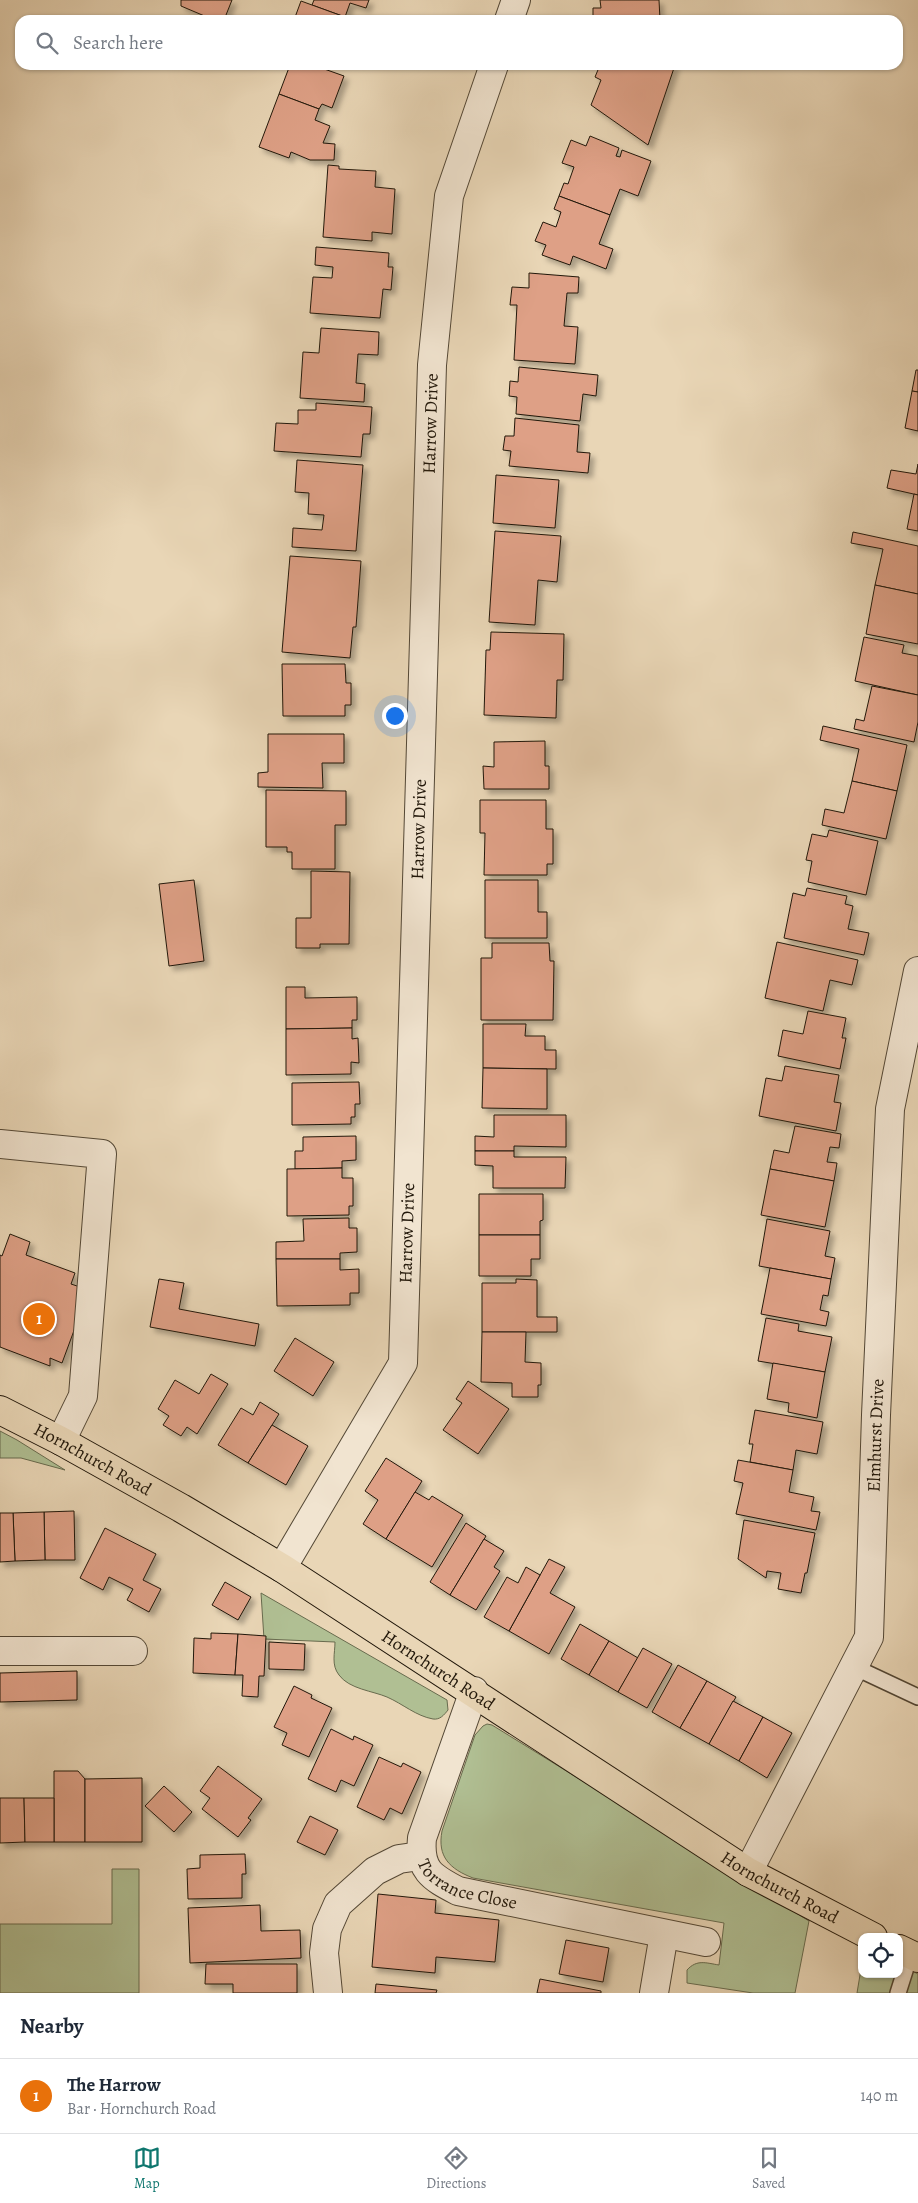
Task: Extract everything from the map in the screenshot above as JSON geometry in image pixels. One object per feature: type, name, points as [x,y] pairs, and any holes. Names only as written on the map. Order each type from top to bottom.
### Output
[{"type":"main road","name":"Hornchurch Road","points":[[0,1410],[61,1441],[181,1508],[282,1568],[474,1691],[748,1872],[866,1933]]},
{"type":"street","points":[[511,15],[516,0]]},
{"type":"street","name":"Harrow Drive","points":[[282,1568],[403,1363],[432,365],[449,196],[492,70]]},
{"type":"street","name":"Elmhurst Drive","points":[[748,1872],[869,1638],[876,1406],[890,1109],[918,971]]},
{"type":"street","points":[[0,1144],[102,1154],[83,1396],[61,1441]]},
{"type":"street","points":[[0,1651],[133,1651]]},
{"type":"street","name":"Torrance Close","points":[[474,1691],[422,1838],[420,1856],[428,1871],[441,1882],[458,1892],[706,1942]]},
{"type":"street","points":[[328,1993],[324,1953],[327,1929],[338,1904],[375,1871],[399,1859],[420,1856]]},
{"type":"street","points":[[654,1993],[664,1934]]},
{"type":"lane","points":[[854,1667],[918,1697]]},
{"type":"lane","points":[[898,1993],[909,1954]]},
{"type":"green space","points":[[0,1431],[65,1470],[21,1458],[0,1458]]},
{"type":"green space","points":[[261,1593],[447,1700],[448,1710],[438,1719],[433,1719],[415,1713],[387,1697],[349,1684],[343,1680],[335,1667],[335,1642],[264,1639]]},
{"type":"green space","points":[[487,1724],[492,1725],[809,1921],[795,1993],[753,1993],[687,1983],[687,1970],[694,1964],[719,1965],[724,1923],[473,1878],[452,1866],[447,1861],[442,1848],[442,1831],[475,1735]]},
{"type":"green space","points":[[112,1869],[139,1869],[139,1993],[0,1993],[0,1924],[112,1924]]},
{"type":"green space","points":[[903,1966],[918,1974],[918,1993],[857,1993],[860,1978],[903,1978]]},
{"type":"building","points":[[181,0],[232,0],[226,15],[202,15],[181,6]]},
{"type":"building","points":[[314,0],[369,0],[366,8],[350,3],[346,15],[340,15],[312,5]]},
{"type":"building","points":[[600,0],[659,0],[660,15],[593,15],[593,8],[601,8]]},
{"type":"building","points":[[301,1],[340,15],[296,15]]},
{"type":"building","points":[[288,70],[327,70],[344,76],[332,108],[322,104],[319,109],[279,94]]},
{"type":"building","points":[[598,70],[673,70],[648,145],[591,105],[601,80],[595,77]]},
{"type":"building","points":[[279,94],[319,109],[315,120],[330,126],[323,143],[335,144],[334,160],[310,160],[291,152],[289,158],[259,147]]},
{"type":"building","points":[[590,136],[619,148],[616,156],[620,157],[622,150],[651,161],[638,196],[620,189],[610,215],[559,196],[564,183],[568,184],[574,167],[562,163],[571,140],[586,146]]},
{"type":"building","points":[[328,165],[339,166],[339,169],[376,171],[375,187],[395,189],[392,234],[372,232],[372,241],[323,237]]},
{"type":"building","points":[[559,196],[610,215],[599,244],[613,249],[606,269],[573,256],[570,265],[542,255],[546,245],[535,241],[543,222],[556,227],[561,212],[554,209]]},
{"type":"building","points":[[316,247],[389,253],[388,267],[393,267],[391,290],[383,289],[380,318],[310,313],[313,277],[332,278],[333,267],[315,265]]},
{"type":"building","points":[[529,273],[579,277],[578,293],[567,293],[564,326],[578,327],[575,364],[514,360],[517,305],[510,305],[512,287],[529,288]]},
{"type":"building","points":[[321,328],[379,332],[378,355],[358,354],[356,383],[365,384],[364,402],[300,398],[303,352],[319,353]]},
{"type":"building","points":[[519,367],[598,375],[596,396],[583,394],[580,421],[516,414],[517,397],[509,396],[510,381],[518,382]]},
{"type":"building","points":[[916,370],[918,370],[918,392],[912,391]]},
{"type":"building","points":[[912,391],[918,392],[918,431],[905,428]]},
{"type":"building","points":[[316,403],[372,407],[370,434],[363,434],[361,457],[274,451],[276,423],[298,424],[298,410],[316,410]]},
{"type":"building","points":[[515,418],[579,425],[577,452],[590,453],[588,473],[509,466],[511,451],[503,450],[505,436],[514,436]]},
{"type":"building","points":[[297,460],[363,465],[356,551],[292,547],[293,528],[322,530],[324,515],[308,514],[309,493],[295,492]]},
{"type":"building","points":[[918,464],[918,495],[887,488],[891,470],[916,474]]},
{"type":"building","points":[[496,475],[559,480],[555,528],[493,523]]},
{"type":"building","points":[[914,494],[918,495],[918,531],[907,529]]},
{"type":"building","points":[[495,531],[561,536],[557,582],[538,580],[535,625],[489,622]]},
{"type":"building","points":[[853,532],[918,546],[918,594],[875,585],[883,549],[851,543]]},
{"type":"building","points":[[290,556],[361,561],[356,627],[353,627],[350,658],[282,652]]},
{"type":"building","points":[[875,585],[918,594],[918,644],[866,634]]},
{"type":"building","points":[[491,632],[564,634],[563,680],[557,680],[556,718],[484,715],[486,650],[490,650]]},
{"type":"building","points":[[864,637],[904,645],[902,653],[918,656],[918,695],[855,681]]},
{"type":"building","points":[[282,664],[345,664],[346,683],[351,683],[351,705],[345,705],[345,716],[283,716]]},
{"type":"building","points":[[872,686],[918,695],[918,722],[914,742],[854,729],[856,719],[864,721]]},
{"type":"building","points":[[823,726],[907,745],[897,791],[852,781],[859,749],[820,740]]},
{"type":"building","points":[[268,734],[344,734],[344,763],[322,763],[323,788],[258,787],[258,773],[268,772]]},
{"type":"building","points":[[545,741],[545,766],[549,766],[549,789],[484,789],[483,766],[494,767],[494,742]]},
{"type":"building","points":[[852,781],[897,791],[886,839],[822,825],[825,809],[844,813]]},
{"type":"building","points":[[266,790],[346,791],[346,825],[335,825],[335,869],[292,869],[292,852],[287,852],[287,847],[266,847]]},
{"type":"building","points":[[480,800],[546,800],[546,829],[553,829],[553,864],[547,864],[547,875],[484,875],[485,833],[480,833]]},
{"type":"building","points":[[829,830],[878,841],[866,895],[808,882],[812,861],[806,860],[812,834],[827,837]]},
{"type":"building","points":[[311,871],[350,872],[349,944],[320,944],[320,948],[296,948],[296,918],[311,918]]},
{"type":"building","points":[[194,880],[204,961],[169,966],[159,884]]},
{"type":"building","points":[[485,880],[538,880],[538,912],[547,912],[547,938],[485,938]]},
{"type":"building","points":[[807,888],[847,896],[845,904],[853,906],[848,929],[869,933],[864,955],[784,938],[793,893],[805,896]]},
{"type":"building","points":[[777,942],[858,960],[852,985],[830,980],[823,1011],[765,998]]},
{"type":"building","points":[[492,943],[549,943],[550,961],[554,961],[553,1020],[481,1020],[481,958],[492,958]]},
{"type":"building","points":[[286,987],[305,987],[305,998],[357,997],[357,1020],[352,1020],[352,1028],[286,1029]]},
{"type":"building","points":[[808,1011],[846,1018],[842,1038],[846,1038],[840,1069],[778,1056],[783,1030],[803,1034]]},
{"type":"building","points":[[483,1024],[526,1024],[525,1036],[545,1036],[545,1050],[556,1050],[556,1069],[483,1068]]},
{"type":"building","points":[[352,1028],[352,1039],[358,1038],[359,1063],[351,1062],[351,1074],[286,1075],[286,1029]]},
{"type":"building","points":[[785,1066],[839,1075],[834,1102],[841,1103],[836,1131],[759,1116],[766,1078],[782,1081]]},
{"type":"building","points":[[483,1068],[547,1069],[547,1109],[482,1108]]},
{"type":"building","points":[[359,1082],[360,1104],[355,1104],[355,1117],[351,1117],[351,1124],[292,1125],[292,1083]]},
{"type":"building","points":[[494,1115],[566,1115],[566,1147],[514,1146],[514,1151],[475,1151],[475,1136],[494,1137]]},
{"type":"building","points":[[795,1126],[841,1134],[839,1148],[830,1147],[827,1162],[837,1163],[834,1181],[770,1169],[774,1150],[789,1153]]},
{"type":"building","points":[[356,1136],[356,1160],[342,1161],[342,1168],[295,1169],[295,1151],[303,1151],[303,1137]]},
{"type":"building","points":[[475,1151],[514,1151],[514,1157],[566,1157],[565,1188],[493,1188],[493,1166],[475,1165]]},
{"type":"building","points":[[342,1168],[342,1178],[353,1178],[353,1206],[349,1206],[349,1215],[287,1216],[287,1169]]},
{"type":"building","points":[[770,1169],[834,1181],[825,1227],[761,1215]]},
{"type":"building","points":[[479,1194],[543,1194],[543,1220],[540,1221],[540,1235],[479,1235]]},
{"type":"building","points":[[349,1218],[349,1228],[357,1228],[357,1252],[340,1253],[340,1259],[276,1259],[276,1242],[304,1241],[303,1219]]},
{"type":"building","points":[[767,1219],[830,1231],[825,1256],[835,1258],[831,1279],[759,1266]]},
{"type":"building","points":[[10,1234],[30,1242],[26,1255],[75,1273],[71,1284],[89,1290],[62,1363],[50,1358],[50,1366],[0,1347],[0,1255],[2,1256]]},
{"type":"building","points":[[479,1235],[540,1235],[540,1259],[531,1259],[531,1276],[479,1276]]},
{"type":"building","points":[[276,1259],[340,1259],[340,1270],[359,1269],[359,1293],[350,1293],[350,1305],[277,1306]]},
{"type":"building","points":[[770,1268],[831,1279],[828,1296],[823,1295],[820,1310],[829,1312],[826,1326],[761,1314]]},
{"type":"building","points":[[159,1279],[184,1283],[179,1309],[259,1324],[255,1346],[150,1327]]},
{"type":"building","points":[[516,1279],[537,1280],[537,1317],[557,1317],[557,1332],[482,1332],[482,1283],[516,1283]]},
{"type":"building","points":[[766,1318],[799,1324],[798,1331],[832,1337],[825,1372],[758,1361]]},
{"type":"building","points":[[482,1332],[526,1332],[525,1362],[541,1363],[541,1385],[538,1385],[538,1397],[512,1397],[512,1383],[481,1382]]},
{"type":"building","points":[[295,1338],[334,1362],[313,1396],[274,1371]]},
{"type":"building","points":[[773,1363],[825,1372],[817,1418],[788,1412],[789,1403],[767,1399]]},
{"type":"building","points":[[211,1374],[228,1384],[197,1434],[187,1427],[181,1436],[163,1425],[169,1416],[158,1409],[175,1380],[199,1394]]},
{"type":"building","points":[[468,1381],[509,1409],[478,1454],[443,1430],[462,1403],[456,1399]]},
{"type":"building","points":[[260,1402],[279,1414],[248,1463],[218,1445],[241,1408],[253,1415]]},
{"type":"building","points":[[755,1410],[823,1422],[817,1454],[796,1450],[793,1470],[750,1462],[753,1444],[749,1444]]},
{"type":"building","points":[[272,1425],[308,1446],[286,1485],[248,1463]]},
{"type":"building","points":[[386,1458],[422,1481],[386,1539],[363,1524],[378,1500],[365,1491]]},
{"type":"building","points":[[738,1460],[793,1470],[789,1492],[814,1497],[811,1511],[820,1512],[816,1530],[736,1514],[743,1483],[734,1481]]},
{"type":"building","points":[[415,1492],[429,1500],[432,1496],[463,1515],[432,1567],[386,1539]]},
{"type":"building","points":[[74,1511],[75,1560],[45,1560],[44,1512]]},
{"type":"building","points":[[44,1512],[45,1560],[15,1561],[13,1513]]},
{"type":"building","points":[[0,1513],[13,1513],[15,1561],[0,1562]]},
{"type":"building","points":[[744,1520],[815,1533],[801,1593],[778,1589],[781,1573],[767,1571],[766,1578],[738,1559]]},
{"type":"building","points":[[466,1523],[486,1536],[450,1595],[430,1582]]},
{"type":"building","points":[[105,1528],[156,1554],[143,1580],[161,1589],[149,1612],[127,1600],[133,1589],[109,1577],[103,1590],[80,1578]]},
{"type":"building","points":[[484,1539],[504,1551],[494,1567],[500,1571],[476,1610],[450,1595]]},
{"type":"building","points":[[549,1559],[565,1567],[550,1593],[575,1607],[549,1654],[509,1631]]},
{"type":"building","points":[[526,1567],[540,1575],[509,1631],[484,1617],[507,1577],[518,1583]]},
{"type":"building","points":[[225,1582],[251,1597],[238,1620],[212,1605]]},
{"type":"building","points":[[580,1624],[609,1641],[589,1675],[561,1659]]},
{"type":"building","points":[[211,1633],[238,1634],[235,1675],[193,1673],[194,1638],[211,1639]]},
{"type":"building","points":[[238,1634],[266,1636],[264,1676],[259,1676],[258,1697],[242,1696],[243,1675],[235,1675]]},
{"type":"building","points":[[609,1641],[638,1658],[618,1692],[589,1675]]},
{"type":"building","points":[[269,1642],[305,1644],[304,1670],[269,1669]]},
{"type":"building","points":[[643,1648],[672,1664],[647,1708],[618,1692]]},
{"type":"building","points":[[678,1665],[707,1681],[680,1728],[652,1712]]},
{"type":"building","points":[[77,1671],[77,1700],[0,1702],[0,1673]]},
{"type":"building","points":[[707,1681],[736,1697],[709,1744],[680,1728]]},
{"type":"building","points":[[294,1686],[312,1695],[311,1698],[332,1708],[309,1757],[282,1745],[287,1733],[274,1727]]},
{"type":"building","points":[[733,1701],[763,1717],[739,1761],[709,1744]]},
{"type":"building","points":[[763,1717],[792,1733],[767,1778],[739,1761]]},
{"type":"building","points":[[331,1729],[353,1740],[354,1736],[373,1745],[354,1786],[341,1780],[336,1792],[308,1779]]},
{"type":"building","points":[[379,1757],[401,1767],[403,1763],[421,1772],[402,1814],[390,1808],[384,1820],[357,1807]]},
{"type":"building","points":[[218,1766],[262,1799],[248,1818],[251,1820],[238,1837],[202,1809],[210,1798],[200,1791]]},
{"type":"building","points":[[54,1771],[78,1771],[85,1779],[85,1842],[54,1842]]},
{"type":"building","points":[[142,1778],[142,1842],[85,1842],[85,1779]]},
{"type":"building","points":[[164,1786],[192,1812],[174,1832],[145,1806]]},
{"type":"building","points":[[0,1798],[24,1798],[25,1842],[0,1843]]},
{"type":"building","points":[[24,1798],[54,1798],[54,1842],[25,1842]]},
{"type":"building","points":[[310,1816],[338,1830],[325,1855],[297,1842]]},
{"type":"building","points":[[245,1854],[246,1874],[242,1874],[242,1898],[188,1899],[187,1869],[200,1868],[200,1855]]},
{"type":"building","points":[[378,1894],[436,1900],[435,1913],[499,1920],[495,1962],[436,1957],[435,1973],[372,1967]]},
{"type":"building","points":[[260,1905],[261,1931],[300,1930],[301,1958],[190,1963],[188,1908]]},
{"type":"building","points":[[566,1940],[609,1948],[603,1982],[559,1974]]},
{"type":"building","points":[[206,1964],[297,1964],[297,1993],[233,1993],[233,1984],[205,1984]]},
{"type":"building","points":[[540,1979],[601,1991],[601,1993],[537,1993]]},
{"type":"building","points":[[376,1984],[437,1990],[436,1993],[375,1993]]},
{"type":"place","name":"The Harrow","points":[[39,1319]]}]
